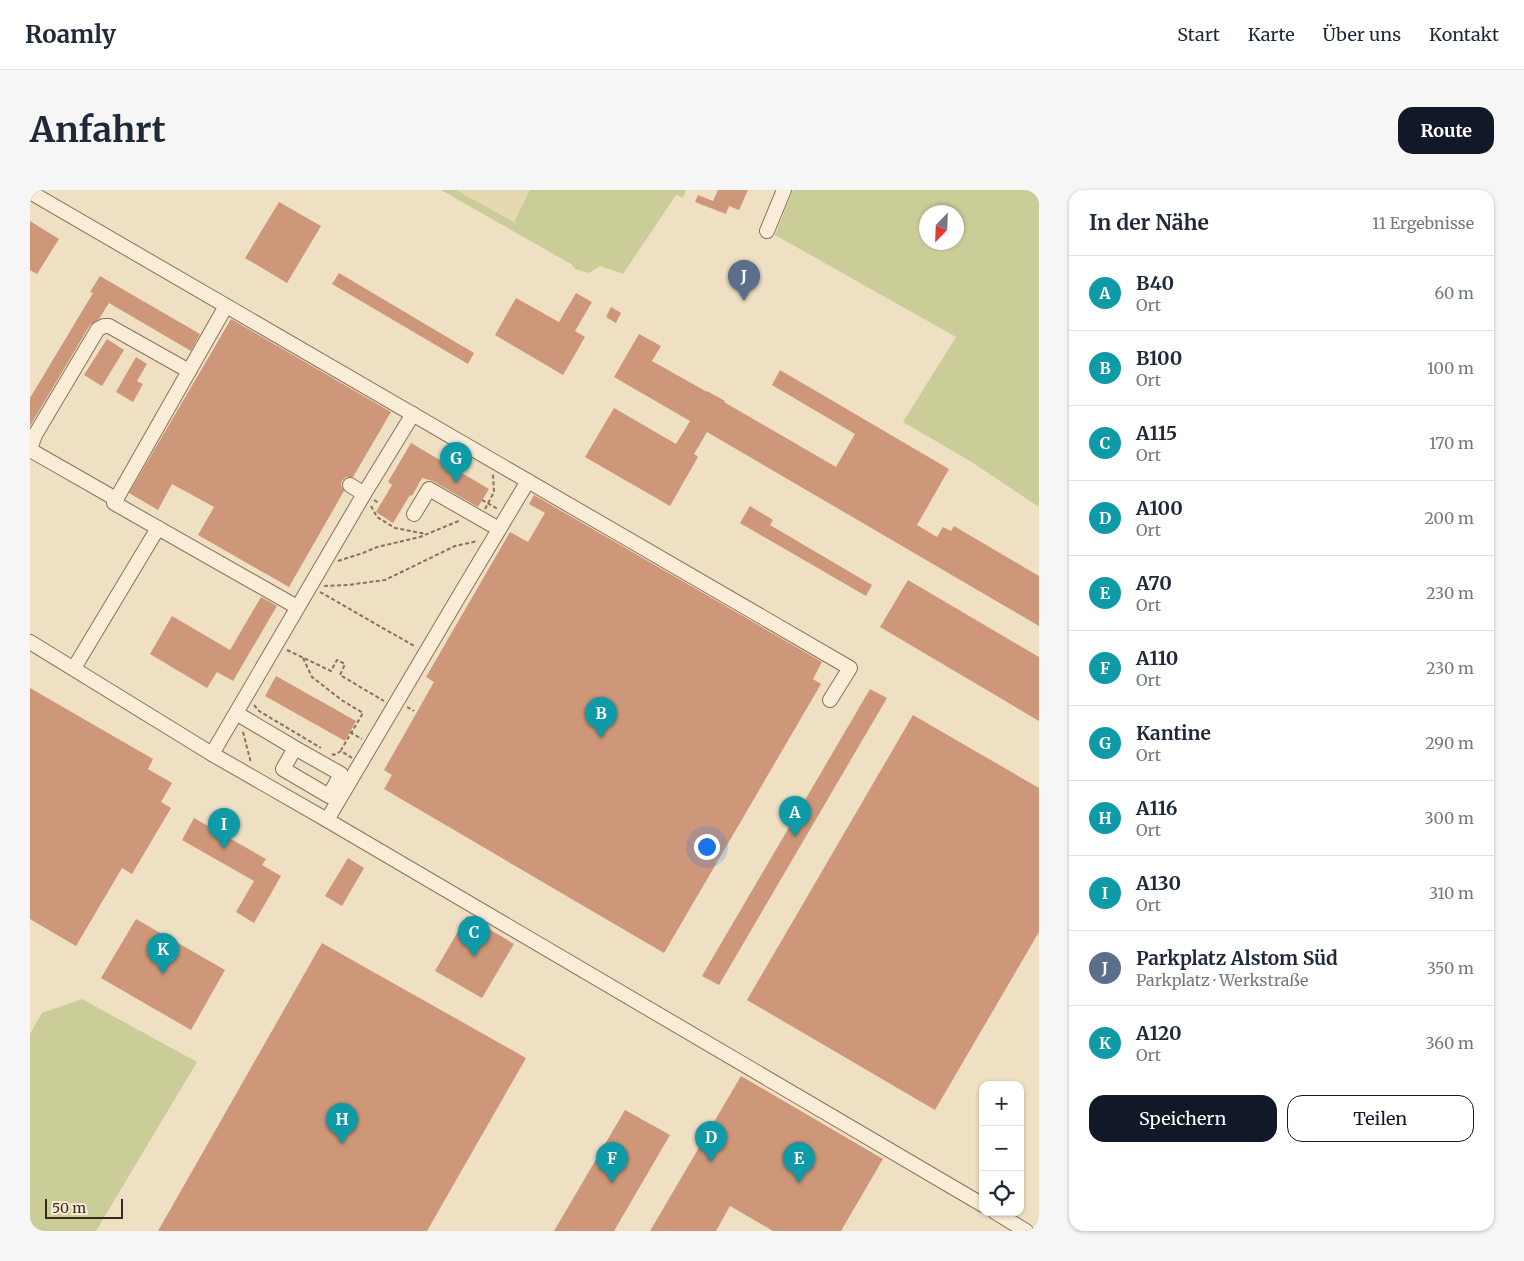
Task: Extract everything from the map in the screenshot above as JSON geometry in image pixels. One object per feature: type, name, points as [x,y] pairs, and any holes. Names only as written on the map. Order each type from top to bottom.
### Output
[{"type":"street","points":[[767,231],[784,190]]},
{"type":"street","points":[[30,192],[850,668],[830,700]]},
{"type":"street","points":[[226,306],[114,503],[297,608]]},
{"type":"street","points":[[116,499],[32,451],[31,446],[35,434],[98,329],[104,326],[109,326],[189,371]]},
{"type":"street","points":[[212,754],[238,714],[244,699],[323,563],[413,414]]},
{"type":"street","points":[[327,820],[528,481]]},
{"type":"street","points":[[350,485],[364,494]]},
{"type":"street","points":[[414,514],[429,489],[476,516],[497,533]]},
{"type":"street","points":[[74,668],[158,528]]},
{"type":"street","points":[[30,642],[212,754],[979,1203]]},
{"type":"street","points":[[238,714],[295,748]]},
{"type":"street","points":[[1001,1216],[1026,1231]]},
{"type":"path","points":[[323,563],[342,560],[377,547],[426,534],[476,516],[488,503],[494,492],[493,461]]},
{"type":"path","points":[[364,494],[377,517],[396,528],[426,534]]},
{"type":"path","points":[[482,500],[508,515]]},
{"type":"path","points":[[310,586],[348,585],[385,580],[455,546],[497,533]]},
{"type":"path","points":[[310,586],[426,653]]},
{"type":"path","points":[[276,644],[331,672],[337,660],[345,664],[340,675],[394,707]]},
{"type":"path","points":[[244,699],[259,711],[334,755],[341,751],[363,713],[343,702],[312,677],[303,658]]},
{"type":"path","points":[[238,714],[254,778]]},
{"type":"path","points":[[341,751],[360,763]]},
{"type":"shaded area","points":[[456,190],[530,190],[514,222]]},
{"type":"green space","points":[[441,190],[456,190],[514,222],[530,190],[686,190],[683,198],[676,195],[623,274],[600,266],[589,273],[575,269],[571,264]]},
{"type":"green space","points":[[793,190],[1039,190],[1039,507],[970,461],[903,422],[956,337],[775,235]]},
{"type":"green space","points":[[82,999],[197,1062],[96,1231],[30,1231],[30,1034],[42,1013]]},
{"type":"building","points":[[718,190],[748,190],[739,210],[729,206],[726,214],[695,202],[698,195],[713,201]]},
{"type":"building","points":[[279,202],[321,226],[287,283],[245,258]]},
{"type":"building","points":[[30,221],[59,239],[37,274],[30,270]]},
{"type":"building","points":[[339,273],[474,353],[468,364],[332,284]]},
{"type":"building","points":[[100,276],[200,334],[191,351],[109,303],[99,319],[90,325],[30,426],[30,398],[93,293],[90,292]]},
{"type":"building","points":[[576,293],[592,302],[575,331],[585,337],[563,375],[495,335],[516,298],[559,322]]},
{"type":"building","points":[[611,307],[621,313],[616,323],[606,317]]},
{"type":"building","points":[[231,319],[391,412],[353,477],[346,477],[342,481],[341,485],[344,491],[289,587],[198,535],[214,507],[172,484],[158,510],[129,493]]},
{"type":"building","points":[[639,334],[661,346],[652,361],[725,401],[836,467],[855,434],[772,385],[780,370],[949,469],[917,525],[937,537],[943,527],[951,531],[954,526],[1039,576],[1039,626],[707,432],[694,454],[698,457],[670,506],[585,457],[614,408],[676,444],[690,421],[614,377]]},
{"type":"building","points":[[107,339],[124,350],[102,386],[84,375]]},
{"type":"building","points":[[136,357],[147,364],[137,381],[143,384],[133,402],[116,392]]},
{"type":"building","points":[[411,443],[489,489],[478,507],[433,481],[422,478],[393,523],[376,512],[392,485],[388,482]]},
{"type":"building","points":[[534,495],[822,662],[813,679],[821,684],[664,953],[384,789],[392,775],[384,770],[434,682],[426,677],[510,532],[528,542],[545,513],[529,504]]},
{"type":"building","points":[[750,506],[773,520],[770,525],[872,585],[866,596],[740,523]]},
{"type":"building","points":[[908,580],[1039,657],[1039,721],[880,627]]},
{"type":"building","points":[[261,597],[277,606],[233,681],[217,672],[207,688],[150,654],[172,616],[230,650]]},
{"type":"building","points":[[276,676],[356,721],[345,741],[265,696]]},
{"type":"building","points":[[30,688],[153,759],[148,769],[172,783],[161,802],[171,808],[132,874],[122,868],[76,946],[30,919]]},
{"type":"building","points":[[870,689],[887,698],[719,985],[702,976]]},
{"type":"building","points":[[913,715],[1039,788],[1039,932],[935,1110],[747,1000]]},
{"type":"building","points":[[194,818],[266,859],[262,865],[281,876],[254,923],[236,912],[254,881],[182,840]]},
{"type":"building","points":[[348,858],[364,868],[342,906],[325,896]]},
{"type":"building","points":[[467,916],[514,944],[482,998],[435,971]]},
{"type":"building","points":[[136,919],[225,970],[191,1030],[101,978]]},
{"type":"building","points":[[322,943],[526,1058],[427,1231],[158,1231]]},
{"type":"building","points":[[741,1076],[883,1159],[841,1231],[773,1231],[730,1206],[716,1231],[650,1231]]},
{"type":"building","points":[[625,1110],[670,1135],[614,1231],[554,1231]]},
{"type":"place","name":"Parkplatz Alstom Süd","points":[[744,301]]},
{"type":"place","name":"Kantine","points":[[456,483]]},
{"type":"place","name":"B100","points":[[601,738]]},
{"type":"place","name":"B40","points":[[795,837]]},
{"type":"place","name":"A130","points":[[224,849]]},
{"type":"place","name":"A115","points":[[474,957]]},
{"type":"place","name":"A120","points":[[163,974]]},
{"type":"place","name":"A116","points":[[342,1144]]},
{"type":"place","name":"A100","points":[[711,1162]]},
{"type":"place","name":"A110","points":[[612,1183]]},
{"type":"place","name":"A70","points":[[799,1183]]}]
